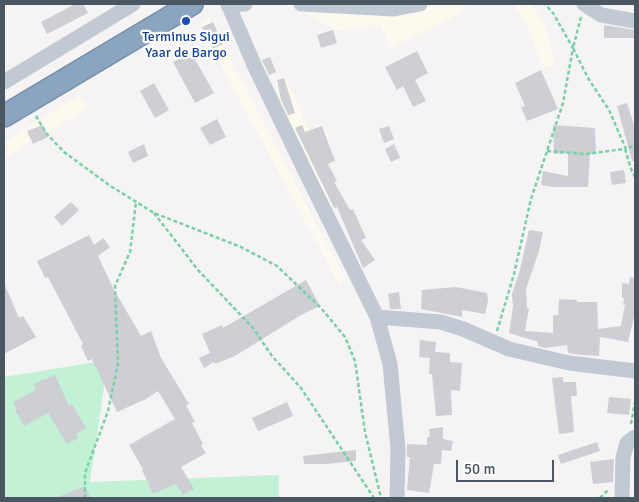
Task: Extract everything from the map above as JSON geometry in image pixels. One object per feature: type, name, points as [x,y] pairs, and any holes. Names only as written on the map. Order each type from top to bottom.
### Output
[{"type":"highway","points":[[4,116],[192,4]]},
{"type":"street","points":[[4,82],[116,8],[133,4]]},
{"type":"street","points":[[245,4],[228,4],[304,169],[377,316],[390,364],[398,449],[397,498]]},
{"type":"street","points":[[301,4],[394,9],[420,4]]},
{"type":"street","points":[[584,4],[601,15],[611,18],[635,20]]},
{"type":"street","points":[[377,316],[441,322],[509,349],[569,363],[635,371]]},
{"type":"street","points":[[622,498],[624,457],[627,443],[635,437]]},
{"type":"path","points":[[545,4],[553,13],[574,48],[588,78],[609,110],[635,177]]},
{"type":"path","points":[[494,342],[514,274],[531,199],[563,103],[584,4]]},
{"type":"path","points":[[28,101],[46,133],[64,152],[109,185],[154,213],[241,248],[277,266],[321,308],[345,337],[355,361],[365,432],[381,498]]},
{"type":"path","points":[[547,151],[586,154],[625,149],[635,145]]},
{"type":"path","points":[[85,498],[85,473],[108,411],[118,364],[115,286],[130,252],[136,202]]},
{"type":"path","points":[[154,213],[198,270],[252,328],[272,356],[301,388],[337,445],[374,498]]},
{"type":"shaded area","points":[[292,4],[469,4],[449,20],[390,48],[381,26],[334,30]]},
{"type":"shaded area","points":[[513,4],[532,4],[545,26],[555,65],[542,67],[527,24]]},
{"type":"shaded area","points":[[209,18],[346,280],[339,285],[206,37],[201,23]]},
{"type":"shaded area","points":[[285,76],[311,134],[325,130],[331,145],[319,151],[338,191],[323,200],[284,120],[275,79]]},
{"type":"shaded area","points":[[80,95],[88,108],[4,159],[4,142]]},
{"type":"green space","points":[[108,360],[90,482],[279,475],[279,498],[4,498],[4,377]]},
{"type":"building","points":[[75,4],[83,4],[88,13],[47,34],[41,22]]},
{"type":"building","points":[[213,22],[223,44],[213,49],[202,27]]},
{"type":"building","points":[[604,25],[635,30],[635,38],[604,38]]},
{"type":"building","points":[[333,30],[337,43],[321,48],[317,35]]},
{"type":"building","points":[[417,51],[428,73],[415,80],[426,101],[413,107],[403,86],[397,90],[385,67]]},
{"type":"building","points":[[191,52],[214,93],[195,103],[173,62]]},
{"type":"building","points":[[270,57],[276,72],[269,75],[262,60]]},
{"type":"building","points":[[541,70],[558,109],[527,121],[521,107],[525,106],[515,83]]},
{"type":"building","points":[[284,78],[295,113],[288,115],[281,100],[277,80]]},
{"type":"building","points":[[154,83],[169,110],[155,118],[140,91]]},
{"type":"building","points":[[627,103],[635,128],[635,161],[632,161],[617,106]]},
{"type":"building","points":[[217,119],[226,137],[210,145],[200,128]]},
{"type":"building","points":[[43,125],[48,137],[33,144],[27,131]]},
{"type":"building","points":[[302,125],[305,132],[322,126],[335,161],[328,164],[337,181],[334,182],[350,210],[353,209],[366,238],[361,240],[375,260],[363,268],[337,207],[334,208],[295,128]]},
{"type":"building","points":[[553,125],[595,128],[596,154],[590,154],[588,187],[541,185],[543,171],[568,176],[568,153],[554,154]]},
{"type":"building","points":[[389,126],[394,139],[384,143],[379,129]]},
{"type":"building","points":[[144,144],[148,156],[133,163],[128,152]]},
{"type":"building","points":[[394,144],[400,158],[391,162],[385,149]]},
{"type":"building","points":[[624,170],[626,183],[612,185],[610,172]]},
{"type":"building","points":[[71,202],[79,210],[62,226],[54,217]]},
{"type":"building","points":[[529,230],[543,232],[539,251],[526,289],[527,308],[529,308],[525,331],[553,333],[553,315],[558,315],[559,299],[577,300],[577,302],[597,302],[598,329],[621,326],[625,305],[623,305],[624,298],[622,298],[622,283],[629,284],[630,277],[635,278],[635,316],[628,342],[600,337],[599,356],[582,355],[568,353],[567,345],[545,348],[538,346],[538,342],[509,333],[513,306],[512,294],[520,270]]},
{"type":"building","points":[[89,235],[94,245],[103,238],[110,247],[98,256],[113,288],[141,336],[151,331],[161,358],[189,404],[186,405],[195,422],[192,423],[203,444],[201,446],[206,453],[181,467],[194,489],[183,495],[176,484],[153,494],[143,469],[129,445],[175,419],[158,391],[146,399],[117,412],[92,359],[88,361],[81,346],[83,344],[48,277],[45,278],[37,261]]},
{"type":"building","points":[[306,280],[320,306],[301,315],[235,356],[215,364],[214,362],[204,368],[199,358],[210,353],[202,334],[222,325],[223,328]]},
{"type":"building","points":[[4,283],[19,318],[23,316],[36,337],[4,354]]},
{"type":"building","points":[[456,287],[487,293],[488,301],[485,314],[462,310],[462,317],[421,309],[422,290]]},
{"type":"building","points":[[399,292],[401,309],[390,309],[388,294]]},
{"type":"building","points":[[420,340],[436,342],[435,352],[450,353],[450,362],[462,363],[460,391],[451,390],[452,415],[436,416],[432,374],[429,374],[430,358],[419,357]]},
{"type":"building","points":[[55,375],[69,406],[72,404],[86,428],[76,434],[78,438],[67,444],[48,413],[24,426],[15,410],[17,409],[13,402],[36,390],[33,384]]},
{"type":"building","points":[[563,377],[563,382],[576,382],[577,396],[571,396],[574,432],[559,434],[552,378]]},
{"type":"building","points":[[609,397],[631,399],[629,415],[607,413]]},
{"type":"building","points":[[287,402],[293,416],[258,431],[252,418]]},
{"type":"building","points":[[443,427],[443,439],[453,441],[451,451],[442,450],[441,464],[434,464],[429,493],[407,490],[410,457],[407,457],[407,444],[427,445],[427,437],[430,437],[429,429]]},
{"type":"building","points":[[597,442],[600,451],[561,464],[558,455]]},
{"type":"building","points":[[356,450],[356,461],[304,464],[303,456]]},
{"type":"building","points":[[614,459],[613,482],[593,484],[590,462]]},
{"type":"building","points":[[85,486],[91,498],[56,498]]},
{"type":"place","name":"Terminus Sigui Yaar de Bargo","points":[[186,21]]}]
